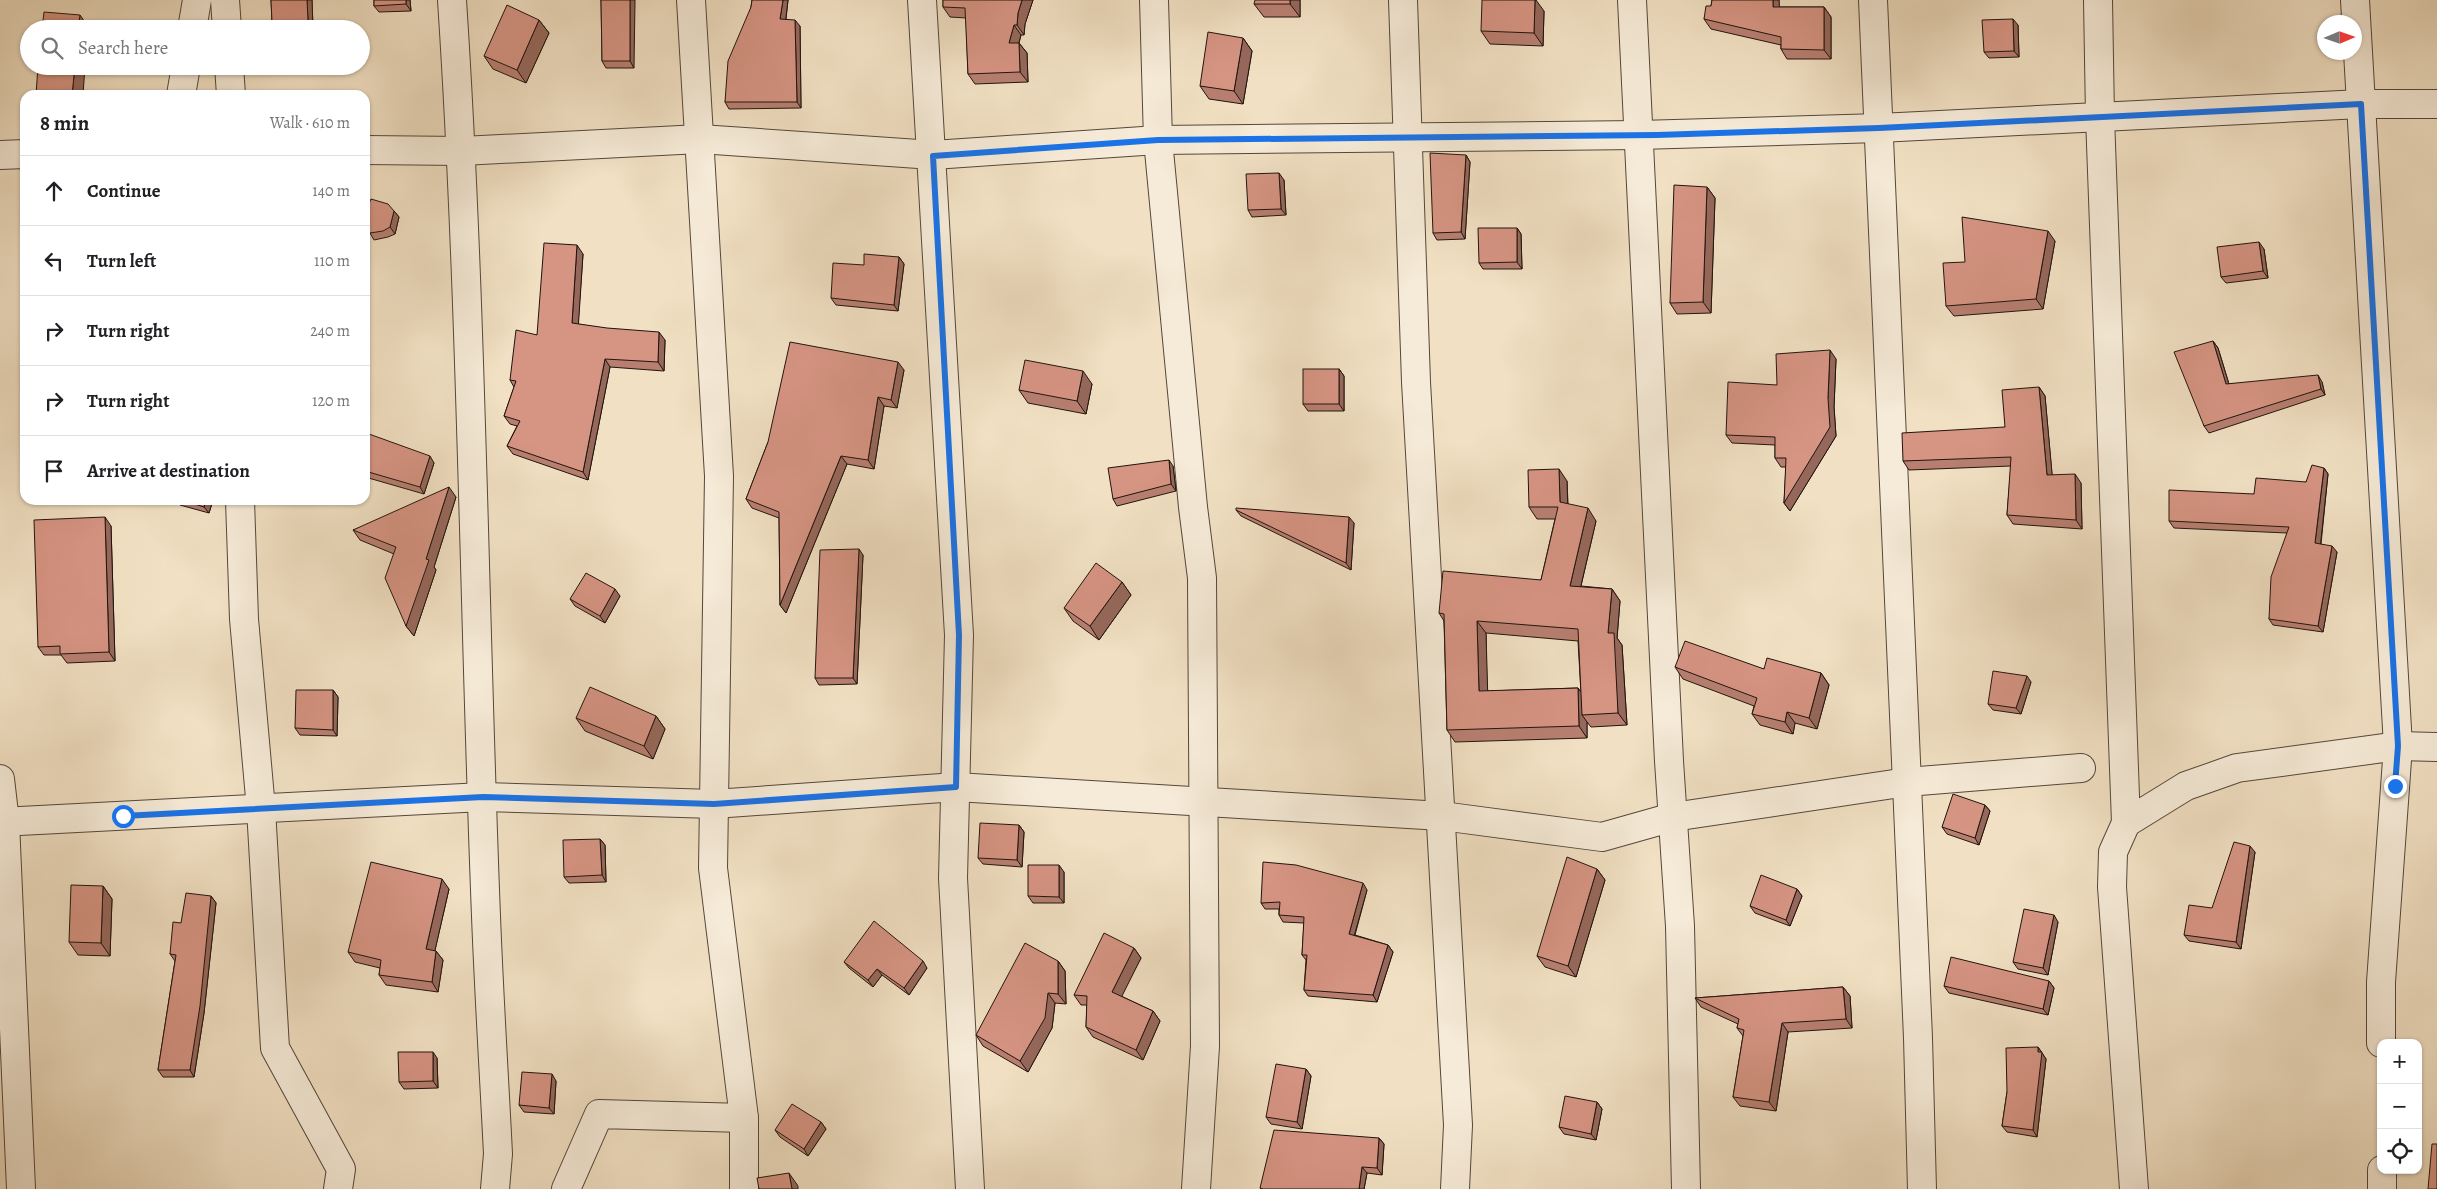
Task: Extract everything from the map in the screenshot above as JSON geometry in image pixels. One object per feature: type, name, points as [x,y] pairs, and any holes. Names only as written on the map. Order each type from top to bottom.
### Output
[{"type":"street","points":[[194,20],[197,0]]},
{"type":"street","points":[[226,0],[227,20]]},
{"type":"street","points":[[452,0],[462,151],[483,797],[498,1154],[495,1189]]},
{"type":"street","points":[[691,0],[719,476],[713,868],[744,1118],[744,1189]]},
{"type":"street","points":[[922,0],[933,156],[959,635],[953,878],[970,1189]]},
{"type":"street","points":[[1154,0],[1158,140],[1192,497],[1202,578],[1205,1046],[1196,1189]]},
{"type":"street","points":[[1403,0],[1416,382],[1458,1125],[1455,1189]]},
{"type":"street","points":[[1632,0],[1680,926],[1686,1189]]},
{"type":"street","points":[[1873,0],[1918,1038],[1922,1189]]},
{"type":"street","points":[[2098,0],[2100,117],[2126,823],[2114,852],[2112,887],[2134,1189]]},
{"type":"street","points":[[2355,0],[2398,746],[2380,982],[2381,1039]]},
{"type":"street","points":[[182,90],[184,75]]},
{"type":"street","points":[[230,75],[231,90]]},
{"type":"street","points":[[370,150],[462,151],[700,139],[933,156],[1158,140],[1639,135],[1879,128],[2361,104],[2437,104]]},
{"type":"street","points":[[0,155],[20,154]]},
{"type":"street","points":[[240,505],[244,619],[261,809],[275,1048],[342,1169],[338,1189]]},
{"type":"street","points":[[2126,823],[2186,786],[2237,768],[2398,746],[2437,746]]},
{"type":"street","points":[[2,822],[483,797],[714,804],[956,787],[1442,816],[1602,837],[1673,817],[1907,782],[2081,768]]},
{"type":"street","points":[[0,779],[21,1189]]},
{"type":"street","points":[[566,1189],[599,1114],[744,1118]]},
{"type":"street","points":[[2382,1174],[2382,1189]]},
{"type":"building","points":[[271,0],[307,0],[308,20],[272,20]]},
{"type":"building","points":[[374,0],[406,0],[406,4],[374,6]]},
{"type":"building","points":[[601,0],[630,0],[630,61],[602,61]]},
{"type":"building","points":[[752,0],[783,0],[780,19],[795,20],[797,102],[725,102],[728,61],[751,7]]},
{"type":"building","points":[[943,0],[1022,0],[1017,25],[1014,25],[1009,43],[1019,43],[1020,72],[968,74],[965,8],[943,7]]},
{"type":"building","points":[[1255,0],[1290,0],[1290,4],[1254,4]]},
{"type":"building","points":[[1482,0],[1535,0],[1534,33],[1481,31]]},
{"type":"building","points":[[1712,0],[1773,0],[1773,7],[1824,7],[1824,50],[1781,49],[1781,37],[1704,19],[1706,6],[1711,6]]},
{"type":"building","points":[[507,5],[539,20],[517,70],[484,56]]},
{"type":"building","points":[[44,12],[80,15],[79,20],[43,20]]},
{"type":"building","points":[[2013,19],[2014,51],[1984,52],[1982,20]]},
{"type":"building","points":[[1208,32],[1243,38],[1234,91],[1200,86]]},
{"type":"building","points":[[37,75],[74,75],[73,90],[36,90]]},
{"type":"building","points":[[1430,153],[1466,155],[1461,232],[1433,233]]},
{"type":"building","points":[[1279,173],[1281,209],[1248,210],[1246,174]]},
{"type":"building","points":[[1674,185],[1707,187],[1703,302],[1670,303]]},
{"type":"building","points":[[371,199],[388,204],[394,211],[390,227],[383,231],[370,233]]},
{"type":"building","points":[[1962,217],[2048,231],[2036,299],[1946,306],[1943,263],[1965,262]]},
{"type":"building","points":[[1478,228],[1517,228],[1517,262],[1479,263]]},
{"type":"building","points":[[2259,242],[2263,271],[2221,277],[2217,247]]},
{"type":"building","points":[[544,243],[577,245],[572,323],[659,332],[658,362],[605,359],[583,472],[507,446],[520,421],[504,416],[516,381],[510,380],[516,330],[537,335]]},
{"type":"building","points":[[864,254],[899,257],[894,305],[831,298],[833,263],[864,265]]},
{"type":"building","points":[[2213,341],[2226,384],[2318,375],[2321,389],[2204,426],[2174,352]]},
{"type":"building","points":[[790,342],[898,362],[891,400],[878,397],[868,460],[841,456],[780,605],[779,512],[746,499],[768,442]]},
{"type":"building","points":[[1830,350],[1828,398],[1830,427],[1784,503],[1786,458],[1775,458],[1775,437],[1726,435],[1728,382],[1777,385],[1776,354]]},
{"type":"building","points":[[1025,360],[1083,371],[1077,401],[1019,390]]},
{"type":"building","points":[[1303,369],[1339,369],[1339,404],[1303,404]]},
{"type":"building","points":[[2039,387],[2047,475],[2075,474],[2076,520],[2007,515],[2011,457],[1903,461],[1902,433],[2005,427],[2002,390]]},
{"type":"building","points":[[370,434],[430,456],[420,487],[370,472]]},
{"type":"building","points":[[1169,460],[1171,484],[1113,499],[1108,468]]},
{"type":"building","points":[[2312,465],[2324,468],[2315,543],[2332,546],[2318,626],[2269,619],[2271,577],[2289,527],[2169,521],[2169,490],[2254,494],[2256,478],[2306,482]]},
{"type":"building","points":[[1559,469],[1560,502],[1588,508],[1570,586],[1612,589],[1608,633],[1614,633],[1618,713],[1582,715],[1578,629],[1477,621],[1479,691],[1578,688],[1579,726],[1447,730],[1444,614],[1439,613],[1443,571],[1541,580],[1558,507],[1529,507],[1528,470]]},
{"type":"building","points":[[449,487],[426,559],[429,560],[406,626],[385,578],[396,547],[353,530]]},
{"type":"building","points":[[1236,508],[1349,517],[1346,563],[1236,510]]},
{"type":"building","points":[[105,517],[109,652],[60,654],[60,646],[38,647],[34,520]]},
{"type":"building","points":[[859,549],[853,678],[815,678],[820,550]]},
{"type":"building","points":[[1096,563],[1122,582],[1090,626],[1064,608]]},
{"type":"building","points":[[586,573],[615,589],[600,616],[570,599]]},
{"type":"building","points":[[1685,641],[1764,669],[1767,658],[1821,673],[1809,718],[1787,712],[1785,722],[1752,714],[1757,698],[1675,667]]},
{"type":"building","points":[[1993,671],[2027,676],[2016,708],[1988,704]]},
{"type":"building","points":[[590,687],[656,716],[644,746],[576,718]]},
{"type":"building","points":[[296,690],[333,690],[333,730],[295,728]]},
{"type":"building","points":[[1953,794],[1985,805],[1975,838],[1942,827]]},
{"type":"building","points":[[980,823],[1019,825],[1017,860],[978,858]]},
{"type":"building","points":[[600,839],[602,875],[564,877],[563,840]]},
{"type":"building","points":[[2234,842],[2250,846],[2236,942],[2184,935],[2189,905],[2212,908]]},
{"type":"building","points":[[1567,857],[1597,869],[1568,966],[1537,956]]},
{"type":"building","points":[[371,862],[442,879],[426,949],[436,951],[432,982],[379,975],[381,960],[348,952]]},
{"type":"building","points":[[1263,862],[1296,865],[1363,883],[1349,934],[1388,945],[1373,995],[1304,990],[1307,955],[1302,955],[1304,917],[1279,915],[1280,902],[1261,903]]},
{"type":"building","points":[[1028,865],[1059,865],[1059,897],[1028,896]]},
{"type":"building","points":[[1761,875],[1797,889],[1786,920],[1750,906]]},
{"type":"building","points":[[71,885],[103,886],[101,943],[69,942]]},
{"type":"building","points":[[186,893],[211,896],[200,1006],[190,1070],[158,1070],[176,955],[170,954],[173,922],[181,923]]},
{"type":"building","points":[[2024,909],[2054,915],[2043,968],[2013,962]]},
{"type":"building","points":[[874,921],[923,961],[904,988],[877,969],[868,980],[844,962]]},
{"type":"building","points":[[1104,933],[1134,948],[1112,992],[1153,1011],[1136,1050],[1086,1027],[1087,996],[1074,995]]},
{"type":"building","points":[[1025,943],[1058,961],[1058,994],[1048,993],[1045,1018],[1020,1061],[976,1035]]},
{"type":"building","points":[[1951,957],[2049,981],[2043,1009],[1944,986]]},
{"type":"building","points":[[1843,987],[1846,1019],[1782,1023],[1769,1102],[1733,1097],[1744,1030],[1737,1028],[1739,1019],[1695,998]]},
{"type":"building","points":[[2038,1047],[2038,1052],[2042,1052],[2033,1130],[2002,1126],[2007,1092],[2006,1048]]},
{"type":"building","points":[[398,1052],[433,1052],[433,1081],[399,1082]]},
{"type":"building","points":[[1276,1064],[1306,1069],[1297,1122],[1266,1117]]},
{"type":"building","points":[[522,1072],[552,1074],[549,1108],[519,1105]]},
{"type":"building","points":[[1565,1096],[1597,1102],[1591,1134],[1559,1127]]},
{"type":"building","points":[[792,1104],[821,1122],[804,1149],[775,1130]]},
{"type":"building","points":[[1274,1130],[1379,1138],[1377,1168],[1362,1167],[1359,1189],[1260,1188]]},
{"type":"building","points":[[2432,1144],[2437,1144],[2437,1189],[2428,1189]]},
{"type":"building","points":[[789,1173],[792,1189],[759,1189],[757,1178]]},
{"type":"route","points":[[123,816],[483,797],[714,804],[956,787],[959,635],[933,156],[1158,140],[1657,135],[1879,128],[2361,104],[2398,746],[2395,786]]}]
